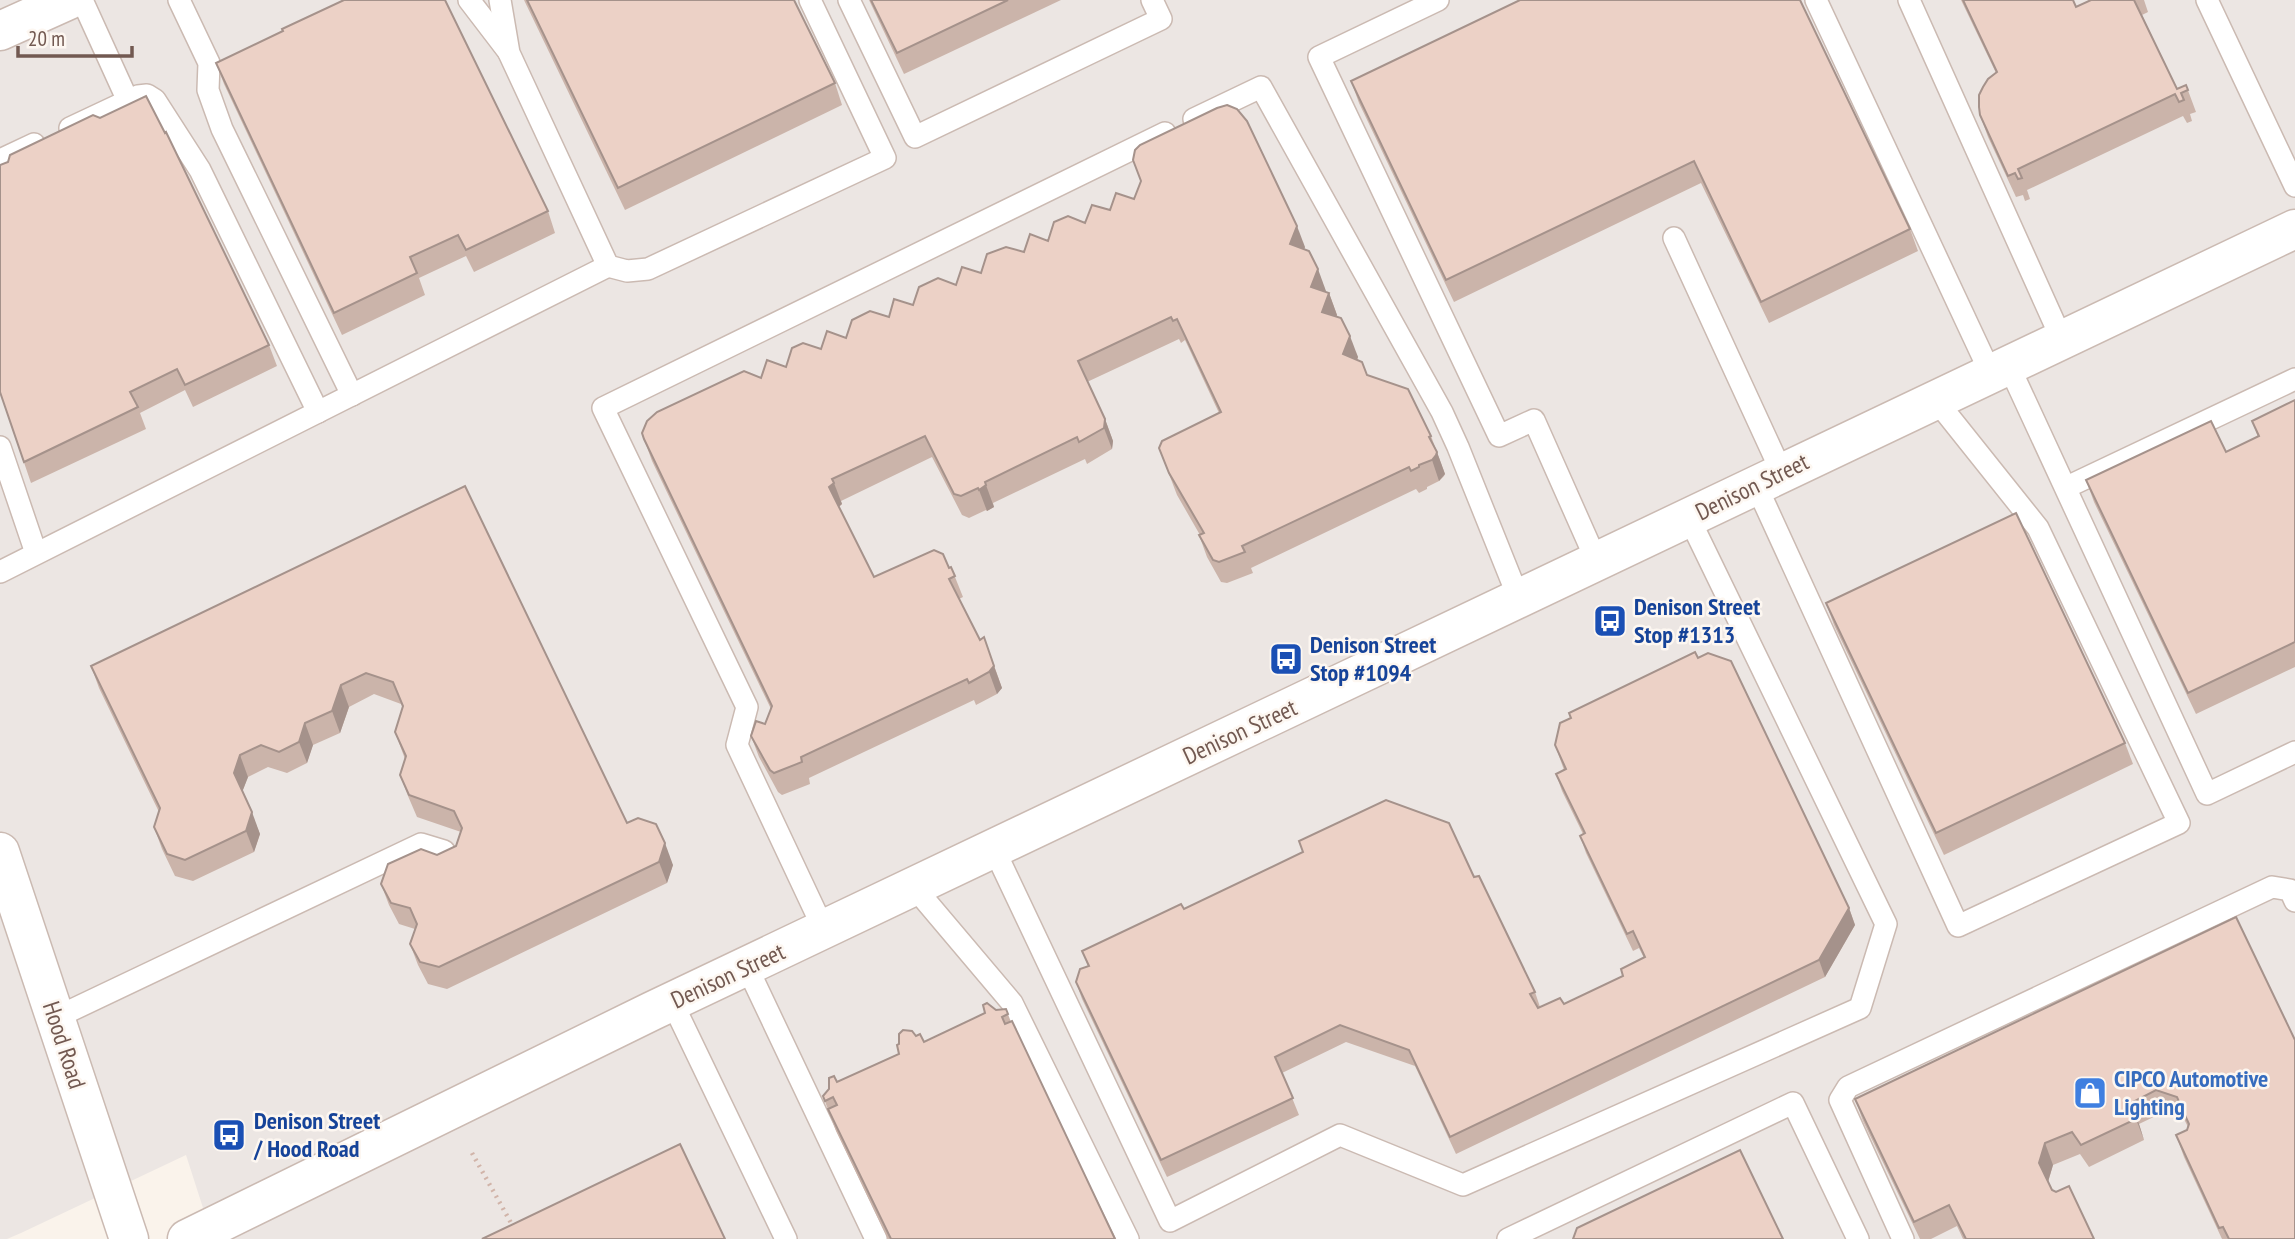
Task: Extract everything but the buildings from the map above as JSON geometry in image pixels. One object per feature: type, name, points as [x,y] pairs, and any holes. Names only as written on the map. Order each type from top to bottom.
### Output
[{"type":"street","points":[[0,31],[69,0]]},
{"type":"street","name":"Denison Street","points":[[187,1239],[672,1002],[2295,229]]},
{"type":"street","name":"Hood Road","points":[[0,852],[129,1239]]},
{"type":"lane","points":[[82,0],[128,101]]},
{"type":"lane","points":[[179,0],[209,63],[208,90],[222,129],[352,395]]},
{"type":"lane","points":[[470,0],[509,53],[608,266]]},
{"type":"lane","points":[[500,0],[509,53]]},
{"type":"lane","points":[[810,0],[885,158]]},
{"type":"lane","points":[[849,0],[915,136]]},
{"type":"lane","points":[[0,572],[608,266],[627,271],[648,269],[885,158],[915,136],[1161,19],[1152,0]]},
{"type":"lane","points":[[1438,0],[1319,57],[1499,436],[1534,420],[1597,562]]},
{"type":"lane","points":[[1816,0],[1999,368],[2067,487],[2207,794],[2295,752]]},
{"type":"lane","points":[[1909,0],[2062,340]]},
{"type":"lane","points":[[2207,0],[2295,186]]},
{"type":"lane","points":[[824,930],[737,745],[747,707],[603,408],[1261,87],[1442,412],[1519,599]]},
{"type":"lane","points":[[0,160],[128,101],[147,95],[155,100],[200,170],[318,412]]},
{"type":"lane","points":[[1674,238],[1822,613],[1958,926],[2179,823],[2038,528],[1936,399]]},
{"type":"lane","points":[[2067,487],[2295,379]]},
{"type":"lane","points":[[0,447],[36,553]]},
{"type":"lane","points":[[2002,526],[2027,514]]},
{"type":"lane","points":[[994,849],[1170,1221],[1340,1135],[1463,1185],[1860,1008],[1886,924],[1689,518]]},
{"type":"lane","points":[[55,1018],[421,844],[444,851]]},
{"type":"lane","points":[[914,887],[1007,996],[1018,1013],[1128,1239]]},
{"type":"lane","points":[[1903,1239],[1840,1100],[1848,1087],[2272,887],[2290,890],[2295,901]]},
{"type":"lane","points":[[747,967],[876,1239]]},
{"type":"lane","points":[[672,1002],[786,1239]]},
{"type":"lane","points":[[1508,1239],[1793,1103],[1858,1239]]},
{"type":"path","points":[[472,1153],[517,1233]]},
{"type":"shaded area","points":[[0,0],[2295,0],[2295,1239],[213,1239],[186,1155],[21,1233],[0,1239]]},
{"type":"place","name":"Denison Street Stop #1313","points":[[1610,621]]},
{"type":"place","name":"Denison Street Stop #1094","points":[[1286,659]]},
{"type":"place","name":"CIPCO Automotive Lighting","points":[[2090,1093]]},
{"type":"place","name":"Denison Street / Hood Road","points":[[229,1135]]}]
